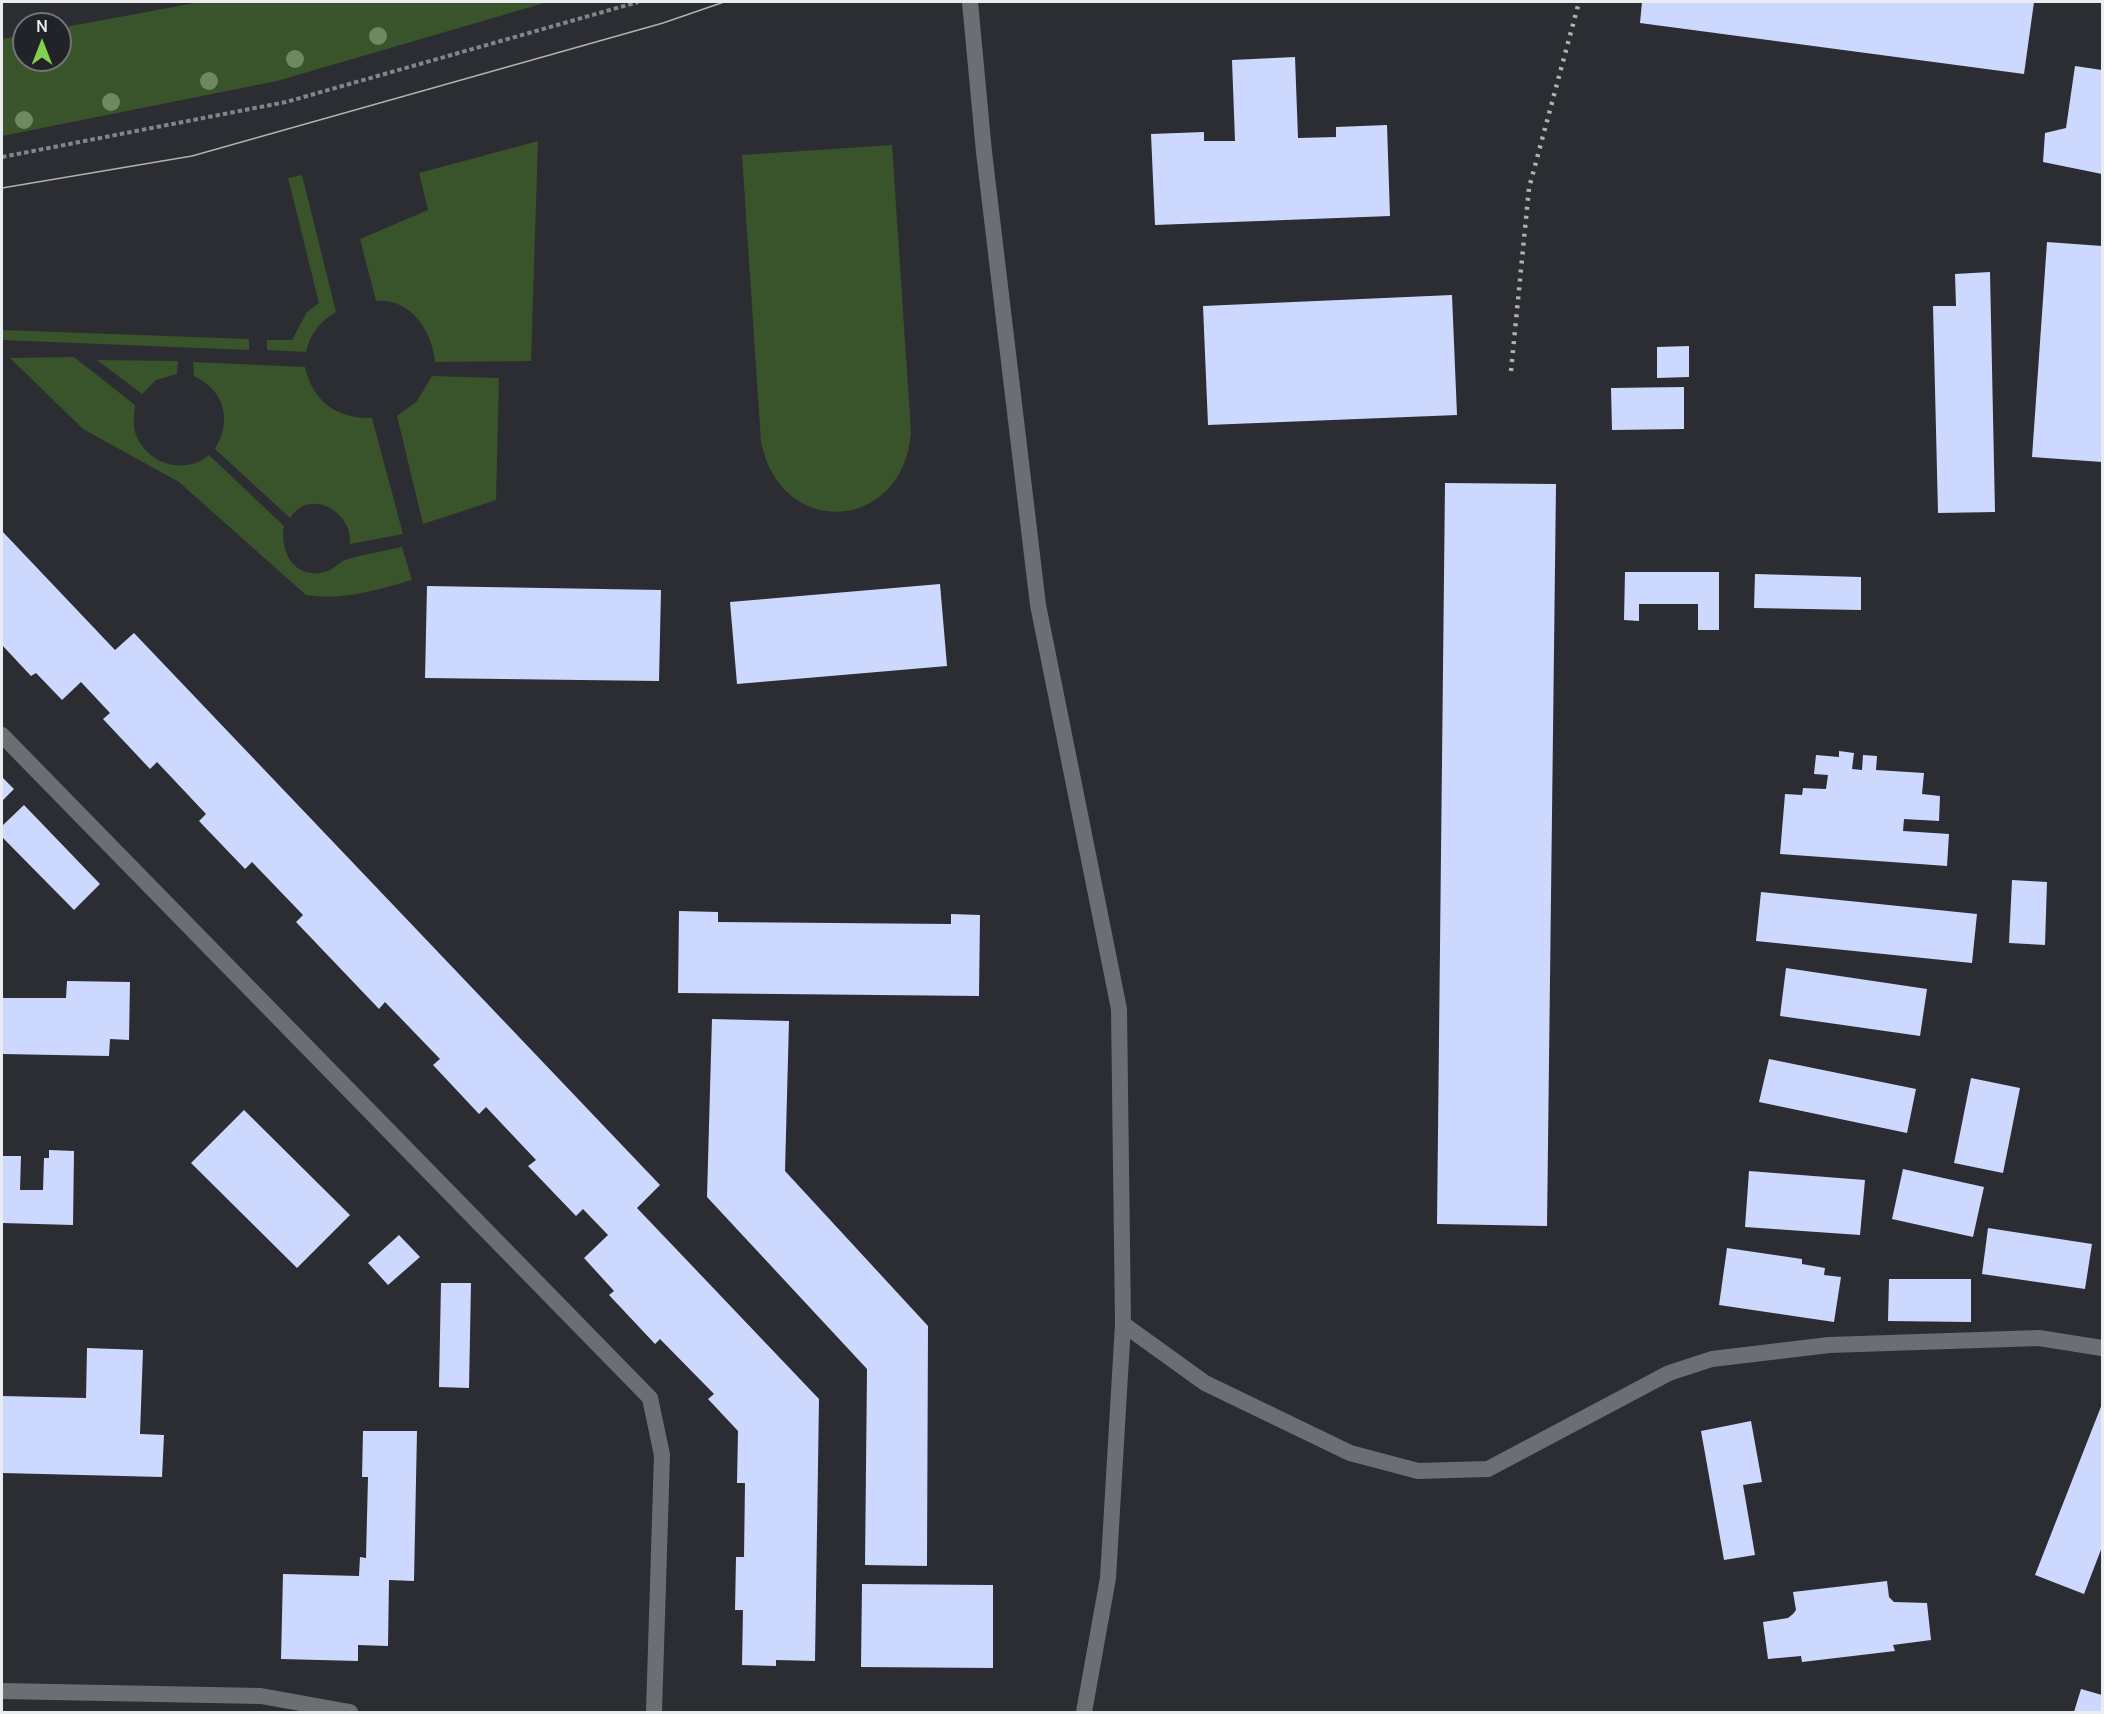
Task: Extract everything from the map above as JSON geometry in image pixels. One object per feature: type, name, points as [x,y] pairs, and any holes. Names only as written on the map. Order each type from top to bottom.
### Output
[{"type":"street","points":[[972,3],[1038,605],[1119,1009],[1123,1324],[1108,1578],[1084,1713]]},
{"type":"street","points":[[2,735],[650,1398],[662,1455],[654,1713]]},
{"type":"street","points":[[1123,1324],[1205,1383],[1350,1453],[1418,1471],[1488,1469],[1669,1373],[1712,1359],[1829,1345],[2039,1338],[2103,1348]]},
{"type":"street","points":[[2,1691],[261,1696],[350,1713]]},
{"type":"path","points":[[2,157],[286,102],[638,2]]},
{"type":"green space","points":[[200,2],[548,2],[277,81],[2,136],[2,39],[12,37],[12,72],[72,72],[72,26]]},
{"type":"green space","points":[[538,141],[531,361],[435,362],[429,339],[418,319],[400,305],[388,301],[376,301],[360,239],[428,210],[419,173]]},
{"type":"green space","points":[[892,145],[911,432],[903,465],[887,490],[866,505],[841,512],[815,509],[792,496],[773,474],[761,442],[742,155]]},
{"type":"green space","points":[[302,175],[336,312],[316,329],[306,352],[267,350],[267,340],[292,340],[307,312],[319,303],[288,178]]},
{"type":"green space","points":[[2,330],[249,339],[249,350],[2,340]]},
{"type":"green space","points":[[74,357],[135,405],[135,433],[150,454],[169,464],[179,465],[190,465],[209,455],[284,526],[284,546],[287,555],[299,569],[317,573],[328,571],[348,559],[402,547],[412,580],[346,596],[306,595],[179,482],[83,429],[10,358]]},
{"type":"green space","points":[[97,360],[178,361],[177,374],[156,380],[142,394]]},
{"type":"green space","points":[[193,362],[305,367],[314,390],[328,406],[338,412],[359,418],[372,418],[403,534],[350,544],[345,522],[329,507],[319,504],[308,504],[298,509],[290,518],[215,449],[223,427],[222,407],[213,390],[194,376]]},
{"type":"green space","points":[[432,376],[499,378],[496,500],[423,524],[397,416],[417,401]]},
{"type":"building","points":[[1642,2],[2034,2],[2024,74],[1640,23]]},
{"type":"building","points":[[1295,57],[1298,138],[1336,137],[1336,127],[1387,125],[1390,216],[1155,225],[1151,134],[1204,132],[1204,141],[1235,141],[1232,60]]},
{"type":"building","points":[[2075,66],[2102,70],[2102,174],[2043,162],[2045,133],[2066,128]]},
{"type":"building","points":[[2047,242],[2102,246],[2102,462],[2032,457]]},
{"type":"building","points":[[1990,272],[1995,512],[1938,513],[1933,306],[1956,306],[1955,274]]},
{"type":"building","points":[[1452,295],[1457,415],[1208,425],[1203,306]]},
{"type":"building","points":[[1689,346],[1689,377],[1657,378],[1657,347]]},
{"type":"building","points":[[1684,387],[1684,429],[1612,430],[1611,388]]},
{"type":"building","points":[[1445,483],[1556,484],[1547,1226],[1437,1224]]},
{"type":"building","points":[[2,531],[115,650],[134,633],[660,1185],[637,1208],[819,1399],[815,1661],[776,1660],[776,1666],[742,1665],[743,1610],[735,1610],[736,1557],[744,1557],[745,1483],[737,1483],[738,1431],[708,1399],[714,1394],[660,1339],[655,1344],[609,1295],[614,1291],[584,1258],[608,1235],[583,1209],[576,1216],[528,1166],[536,1160],[486,1107],[479,1114],[433,1065],[440,1059],[385,1002],[379,1009],[296,922],[303,915],[252,862],[245,869],[199,821],[206,814],[157,762],[150,769],[103,719],[110,713],[81,682],[62,700],[36,673],[31,676],[2,645]]},
{"type":"building","points":[[1625,572],[1719,572],[1719,630],[1698,630],[1698,604],[1639,604],[1639,621],[1624,620]]},
{"type":"building","points":[[1755,574],[1861,577],[1861,610],[1754,608]]},
{"type":"building","points":[[940,584],[947,666],[737,684],[730,602]]},
{"type":"building","points":[[427,586],[661,590],[659,681],[425,678]]},
{"type":"building","points":[[1839,751],[1854,753],[1852,769],[1862,770],[1863,755],[1877,756],[1876,770],[1924,773],[1922,794],[1940,796],[1939,821],[1904,819],[1903,831],[1949,834],[1947,866],[1780,854],[1785,794],[1802,795],[1803,788],[1826,789],[1828,775],[1814,774],[1816,755],[1839,757]]},
{"type":"building","points":[[2,777],[14,789],[2,801]]},
{"type":"building","points":[[24,805],[100,884],[74,910],[2,837],[2,826]]},
{"type":"building","points":[[2012,880],[2047,882],[2045,945],[2009,943]]},
{"type":"building","points":[[1761,892],[1977,914],[1972,963],[1756,941]]},
{"type":"building","points":[[679,911],[718,912],[718,922],[951,924],[951,914],[980,915],[979,996],[678,993]]},
{"type":"building","points":[[1786,968],[1927,989],[1920,1036],[1780,1016]]},
{"type":"building","points":[[67,981],[130,982],[129,1040],[110,1039],[109,1056],[2,1054],[2,998],[66,998]]},
{"type":"building","points":[[712,1019],[789,1021],[785,1171],[928,1326],[927,1566],[865,1565],[867,1369],[707,1197]]},
{"type":"building","points":[[1769,1059],[1916,1089],[1907,1133],[1759,1102]]},
{"type":"building","points":[[1971,1078],[2020,1088],[2003,1173],[1954,1163]]},
{"type":"building","points":[[244,1110],[350,1215],[297,1268],[191,1163]]},
{"type":"building","points":[[49,1150],[74,1151],[73,1225],[2,1223],[2,1156],[21,1156],[20,1190],[43,1190],[44,1158],[49,1158]]},
{"type":"building","points":[[1903,1169],[1984,1187],[1973,1237],[1892,1219]]},
{"type":"building","points":[[1749,1171],[1865,1180],[1860,1235],[1745,1227]]},
{"type":"building","points":[[1988,1228],[2092,1244],[2085,1289],[1982,1274]]},
{"type":"building","points":[[399,1235],[420,1257],[388,1285],[368,1263]]},
{"type":"building","points":[[1727,1248],[1802,1259],[1802,1264],[1825,1268],[1824,1275],[1841,1277],[1834,1322],[1719,1305]]},
{"type":"building","points":[[1889,1279],[1971,1279],[1971,1322],[1888,1321]]},
{"type":"building","points":[[441,1283],[471,1283],[469,1388],[439,1387]]},
{"type":"building","points":[[87,1348],[143,1350],[140,1434],[164,1435],[162,1477],[2,1473],[2,1396],[86,1398]]},
{"type":"building","points":[[2102,1404],[2102,1547],[2084,1594],[2035,1575]]},
{"type":"building","points":[[1751,1421],[1762,1482],[1743,1485],[1755,1555],[1724,1560],[1701,1431]]},
{"type":"building","points":[[363,1431],[417,1431],[414,1581],[389,1580],[388,1646],[358,1645],[358,1661],[281,1659],[283,1574],[359,1576],[360,1557],[366,1558],[368,1477],[362,1477]]},
{"type":"building","points":[[1887,1581],[1889,1597],[1894,1602],[1927,1603],[1931,1640],[1893,1645],[1895,1651],[1802,1662],[1801,1656],[1768,1659],[1763,1622],[1788,1618],[1793,1614],[1796,1610],[1793,1592]]},
{"type":"building","points":[[862,1584],[993,1585],[993,1668],[861,1667]]},
{"type":"building","points":[[2081,1689],[2102,1695],[2102,1712],[2074,1712]]},
{"type":"tram line","points":[[2,188],[192,156],[663,23],[724,2]]},
{"type":"railway","points":[[1511,371],[1529,188],[1579,2]]}]
